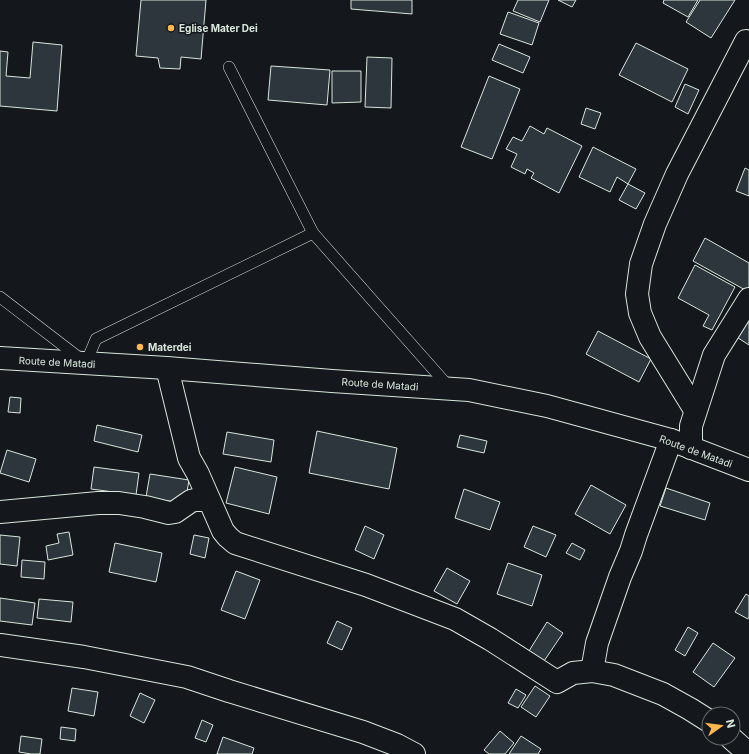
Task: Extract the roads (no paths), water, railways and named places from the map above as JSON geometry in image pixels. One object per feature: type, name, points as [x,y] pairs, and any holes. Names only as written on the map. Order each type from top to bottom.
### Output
[{"type":"main road","points":[[695,410],[650,337],[640,313],[637,294],[641,264],[656,224],[678,174],[746,41]]},
{"type":"main road","points":[[691,448],[691,426],[714,354],[749,299]]},
{"type":"main road","name":"Route de Matadi","points":[[0,358],[167,368],[469,390],[547,406],[671,440],[749,470]]},
{"type":"main road","points":[[167,368],[189,458],[198,474],[223,531],[235,543],[366,585],[455,619],[490,639],[557,682],[573,673],[592,671],[614,674],[662,694],[701,716]]},
{"type":"main road","points":[[592,671],[597,643],[671,440]]},
{"type":"main road","points":[[0,512],[98,503],[119,503],[169,513],[175,512],[191,501],[209,500]]},
{"type":"main road","points":[[0,645],[84,657],[187,677],[363,732],[401,751]]},
{"type":"main road","points":[[740,746],[748,754]]},
{"type":"lane","points":[[229,67],[313,233],[450,388]]},
{"type":"lane","points":[[0,297],[86,363],[96,339],[313,233]]},
{"type":"place","name":"Eglise Mater Dei","points":[[171,28]]},
{"type":"place","name":"Materdei","points":[[140,347]]}]
